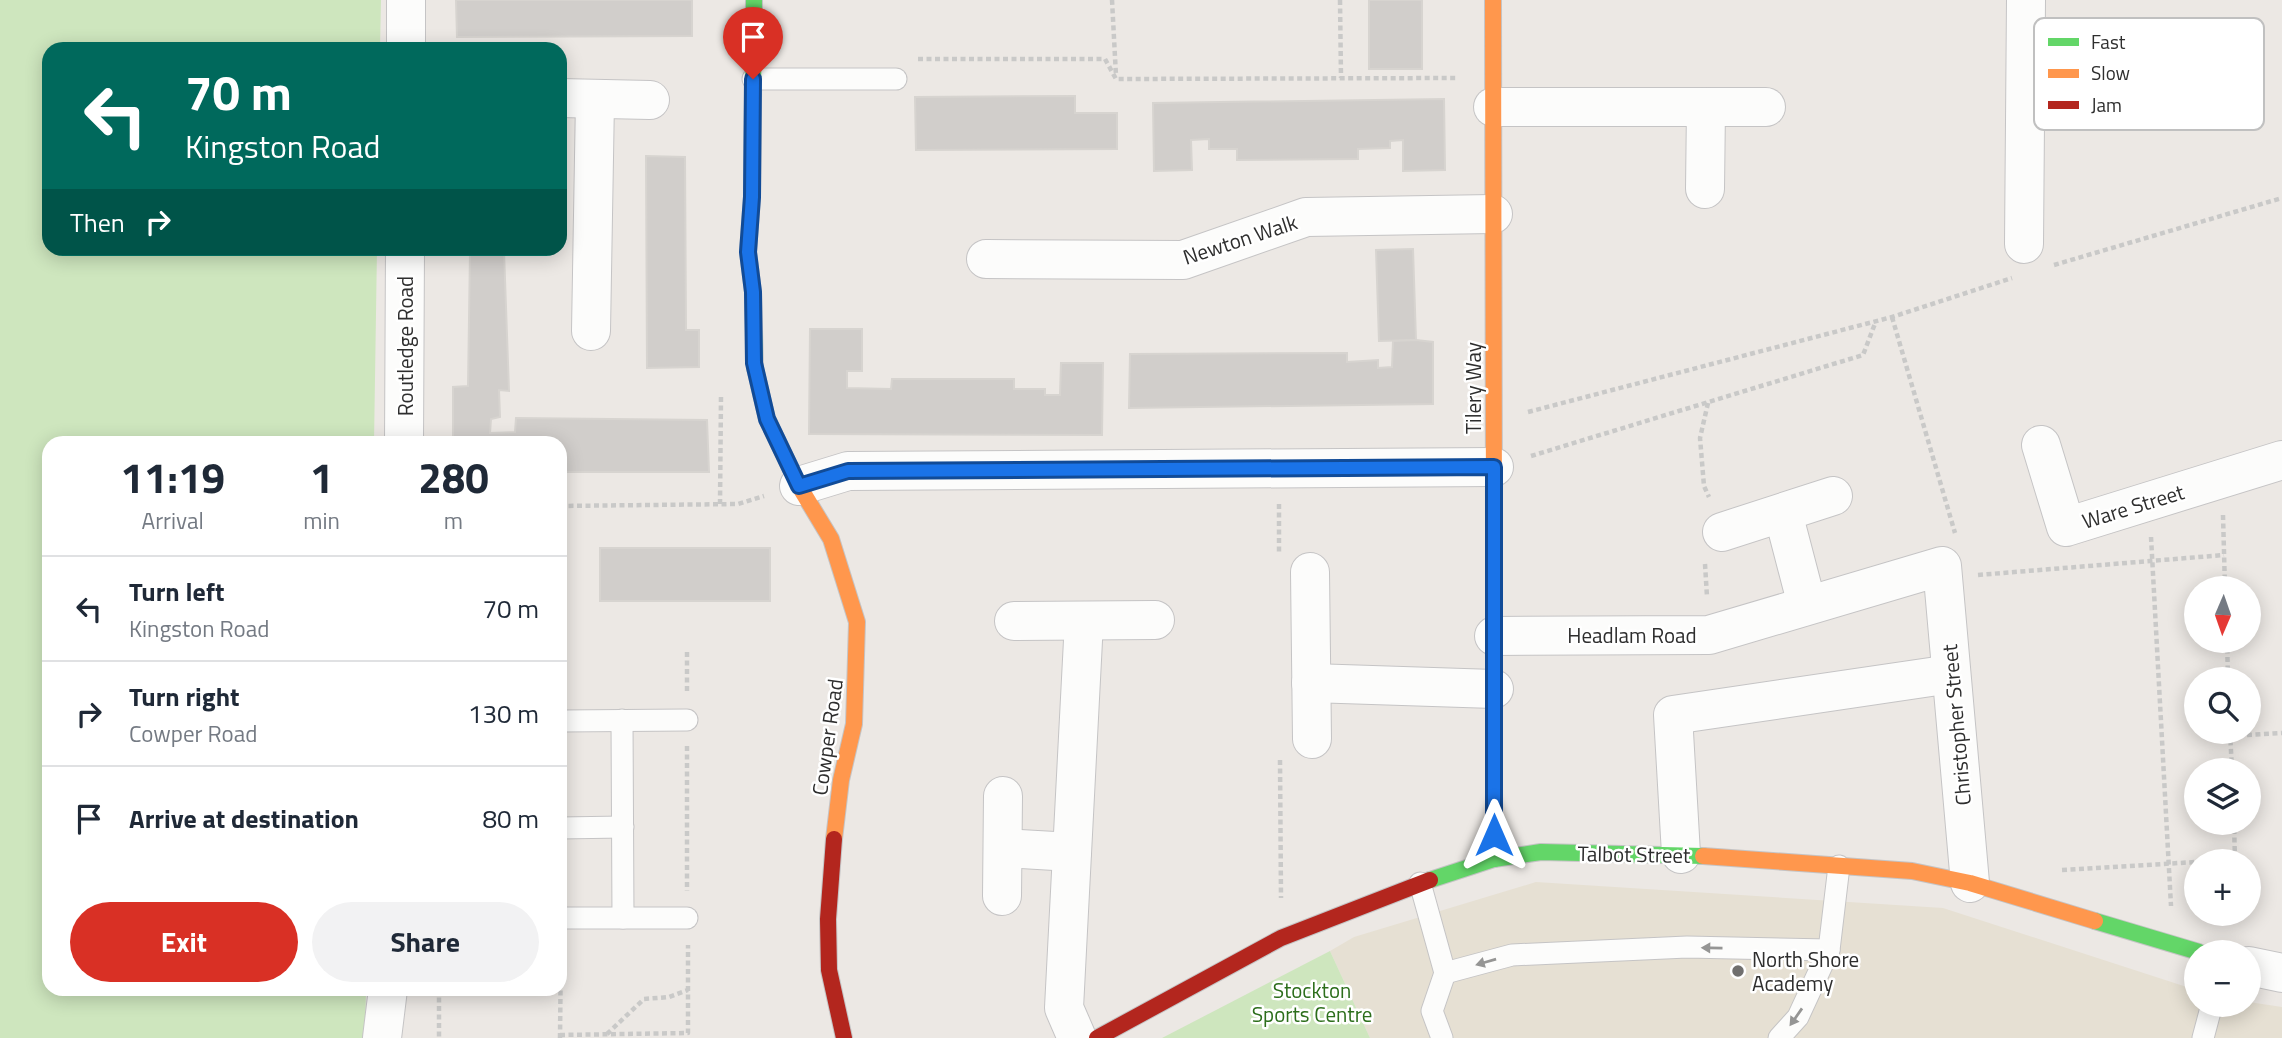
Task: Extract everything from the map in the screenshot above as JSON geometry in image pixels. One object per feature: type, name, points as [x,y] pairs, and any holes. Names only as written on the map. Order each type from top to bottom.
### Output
[{"type":"street","points":[[406,0],[406,42]]},
{"type":"street","name":"Cowper Road","points":[[754,0],[752,197],[748,252],[753,292],[754,363],[767,419],[799,486],[831,539],[857,622],[854,724],[836,816],[828,919],[829,970],[844,1038]]},
{"type":"street","name":"Tilery Way","points":[[1493,0],[1494,859]]},
{"type":"street","points":[[2026,0],[2030,262]]},
{"type":"street","points":[[1493,93],[1706,107],[1766,107]]},
{"type":"street","points":[[591,331],[576,233],[577,99],[650,100]]},
{"type":"street","points":[[1705,189],[1706,107]]},
{"type":"street","name":"Newton Walk","points":[[986,259],[1183,260],[1306,217],[1493,214]]},
{"type":"street","name":"Routledge Road","points":[[404,436],[405,256]]},
{"type":"street","name":"Ware Street","points":[[2041,445],[2066,527],[2282,460]]},
{"type":"street","points":[[799,486],[848,471],[1494,467]]},
{"type":"street","points":[[1722,532],[1833,496]]},
{"type":"street","points":[[1783,513],[1807,604]]},
{"type":"street","points":[[1310,572],[1312,739]]},
{"type":"street","name":"Headlam Road","points":[[1494,636],[1709,635],[1807,604],[1942,572]]},
{"type":"street","name":"Christopher Street","points":[[1942,572],[1970,883]]},
{"type":"street","points":[[1014,621],[1156,620]]},
{"type":"street","points":[[1077,1038],[1064,1008],[1084,621]]},
{"type":"street","points":[[1681,854],[1673,715],[1951,674]]},
{"type":"street","points":[[1311,684],[1494,689]]},
{"type":"street","points":[[1002,896],[1003,796]]},
{"type":"street","points":[[1004,848],[1072,852]]},
{"type":"street","name":"Talbot Street","points":[[1097,1038],[1281,938],[1318,922],[1420,883],[1494,859],[1541,852],[1681,854],[1912,871],[1970,883],[2184,948]]},
{"type":"street","points":[[2261,969],[2282,973]]},
{"type":"street","points":[[382,1038],[387,996]]},
{"type":"lane","points":[[753,79],[896,79]]},
{"type":"lane","points":[[567,720],[687,720]]},
{"type":"lane","points":[[622,720],[623,918]]},
{"type":"lane","points":[[567,828],[623,827]]},
{"type":"lane","points":[[1779,1038],[1798,1017],[1829,950],[1839,866]]},
{"type":"lane","points":[[1420,883],[1446,974],[1432,1011],[1442,1038]]},
{"type":"lane","points":[[567,918],[687,918]]},
{"type":"lane","points":[[1446,974],[1512,954],[1687,947],[1829,950]]},
{"type":"lane","points":[[2203,1038],[2209,1017]]},
{"type":"path","points":[[1112,0],[1116,79]]},
{"type":"path","points":[[1340,0],[1340,78]]},
{"type":"path","points":[[896,79],[915,60],[1105,59],[1116,79]]},
{"type":"path","points":[[1116,79],[1340,78],[1493,93]]},
{"type":"path","points":[[1494,422],[1892,317],[2030,262],[2282,198]]},
{"type":"path","points":[[1892,317],[1955,532],[1942,572],[2224,555]]},
{"type":"path","points":[[1494,467],[1863,355],[1876,320]]},
{"type":"path","points":[[2221,479],[2225,576]]},
{"type":"path","points":[[567,506],[738,504],[799,486]]},
{"type":"path","points":[[2150,501],[2173,945]]},
{"type":"path","points":[[560,1035],[688,1033],[687,652]]},
{"type":"path","points":[[2261,733],[2282,733]]},
{"type":"path","points":[[2057,870],[2184,862]]},
{"type":"path","points":[[606,1034],[644,999],[669,997],[688,990]]},
{"type":"path","points":[[439,996],[439,1038]]},
{"type":"shaded area","name":"North Shore Academy","points":[[1536,882],[1943,908],[2184,986],[2184,1017],[2261,1017],[2261,1004],[2282,1007],[2282,1038],[1370,1038],[1330,951],[1354,937]]},
{"type":"green space","points":[[0,0],[381,0],[380,42],[42,42],[42,256],[377,256],[374,436],[42,436],[42,996],[366,996],[365,1038],[0,1038]]},
{"type":"green space","name":"Stockton Sports Centre","points":[[1330,951],[1370,1038],[1162,1038]]},
{"type":"building","points":[[456,0],[692,0],[692,36],[457,37]]},
{"type":"building","points":[[1369,0],[1422,0],[1422,69],[1369,69]]},
{"type":"building","points":[[1075,96],[1075,113],[1117,113],[1117,149],[916,150],[915,97]]},
{"type":"building","points":[[1444,99],[1445,170],[1403,171],[1403,140],[1390,141],[1390,148],[1358,149],[1358,159],[1237,160],[1237,149],[1209,149],[1209,139],[1191,140],[1192,170],[1154,171],[1153,103]]},
{"type":"building","points":[[646,156],[685,157],[686,330],[699,330],[699,367],[647,368]]},
{"type":"building","points":[[1413,249],[1416,340],[1379,341],[1376,250]]},
{"type":"building","points":[[470,256],[504,256],[509,391],[499,390],[500,417],[491,419],[490,433],[515,432],[516,418],[707,420],[709,472],[567,472],[567,436],[453,436],[453,387],[468,386]]},
{"type":"building","points":[[810,329],[862,329],[862,371],[847,371],[847,388],[891,389],[892,379],[1014,379],[1014,389],[1045,389],[1045,395],[1060,395],[1061,363],[1103,363],[1102,435],[809,434]]},
{"type":"building","points":[[1393,341],[1433,342],[1433,404],[1129,408],[1130,354],[1347,353],[1347,362],[1378,360],[1378,368],[1392,367]]},
{"type":"building","points":[[600,548],[770,548],[770,601],[600,601]]},
{"type":"traffic: fast","points":[[754,0],[752,197],[748,252],[753,292],[755,368]]},
{"type":"traffic: fast","points":[[1494,530],[1494,859]]},
{"type":"traffic: fast","points":[[1430,880],[1494,859],[1541,852],[1703,856]]},
{"type":"traffic: fast","points":[[2095,921],[2184,948]]},
{"type":"traffic: slow","points":[[1493,0],[1494,530]]},
{"type":"traffic: slow","points":[[755,368],[767,419],[799,486],[831,539],[857,622],[854,724],[841,780],[834,839]]},
{"type":"traffic: slow","points":[[1703,856],[1912,871],[1970,883],[2095,921]]},
{"type":"traffic: jam","points":[[834,839],[828,919],[829,970],[844,1038]]},
{"type":"traffic: jam","points":[[1097,1038],[1281,938],[1430,880]]},
{"type":"place","name":"North Shore Academy","points":[[1738,971]]},
{"type":"route","points":[[753,79],[752,197],[748,252],[753,292],[754,363],[767,419],[799,486],[848,471],[1494,467],[1494,835]]}]
